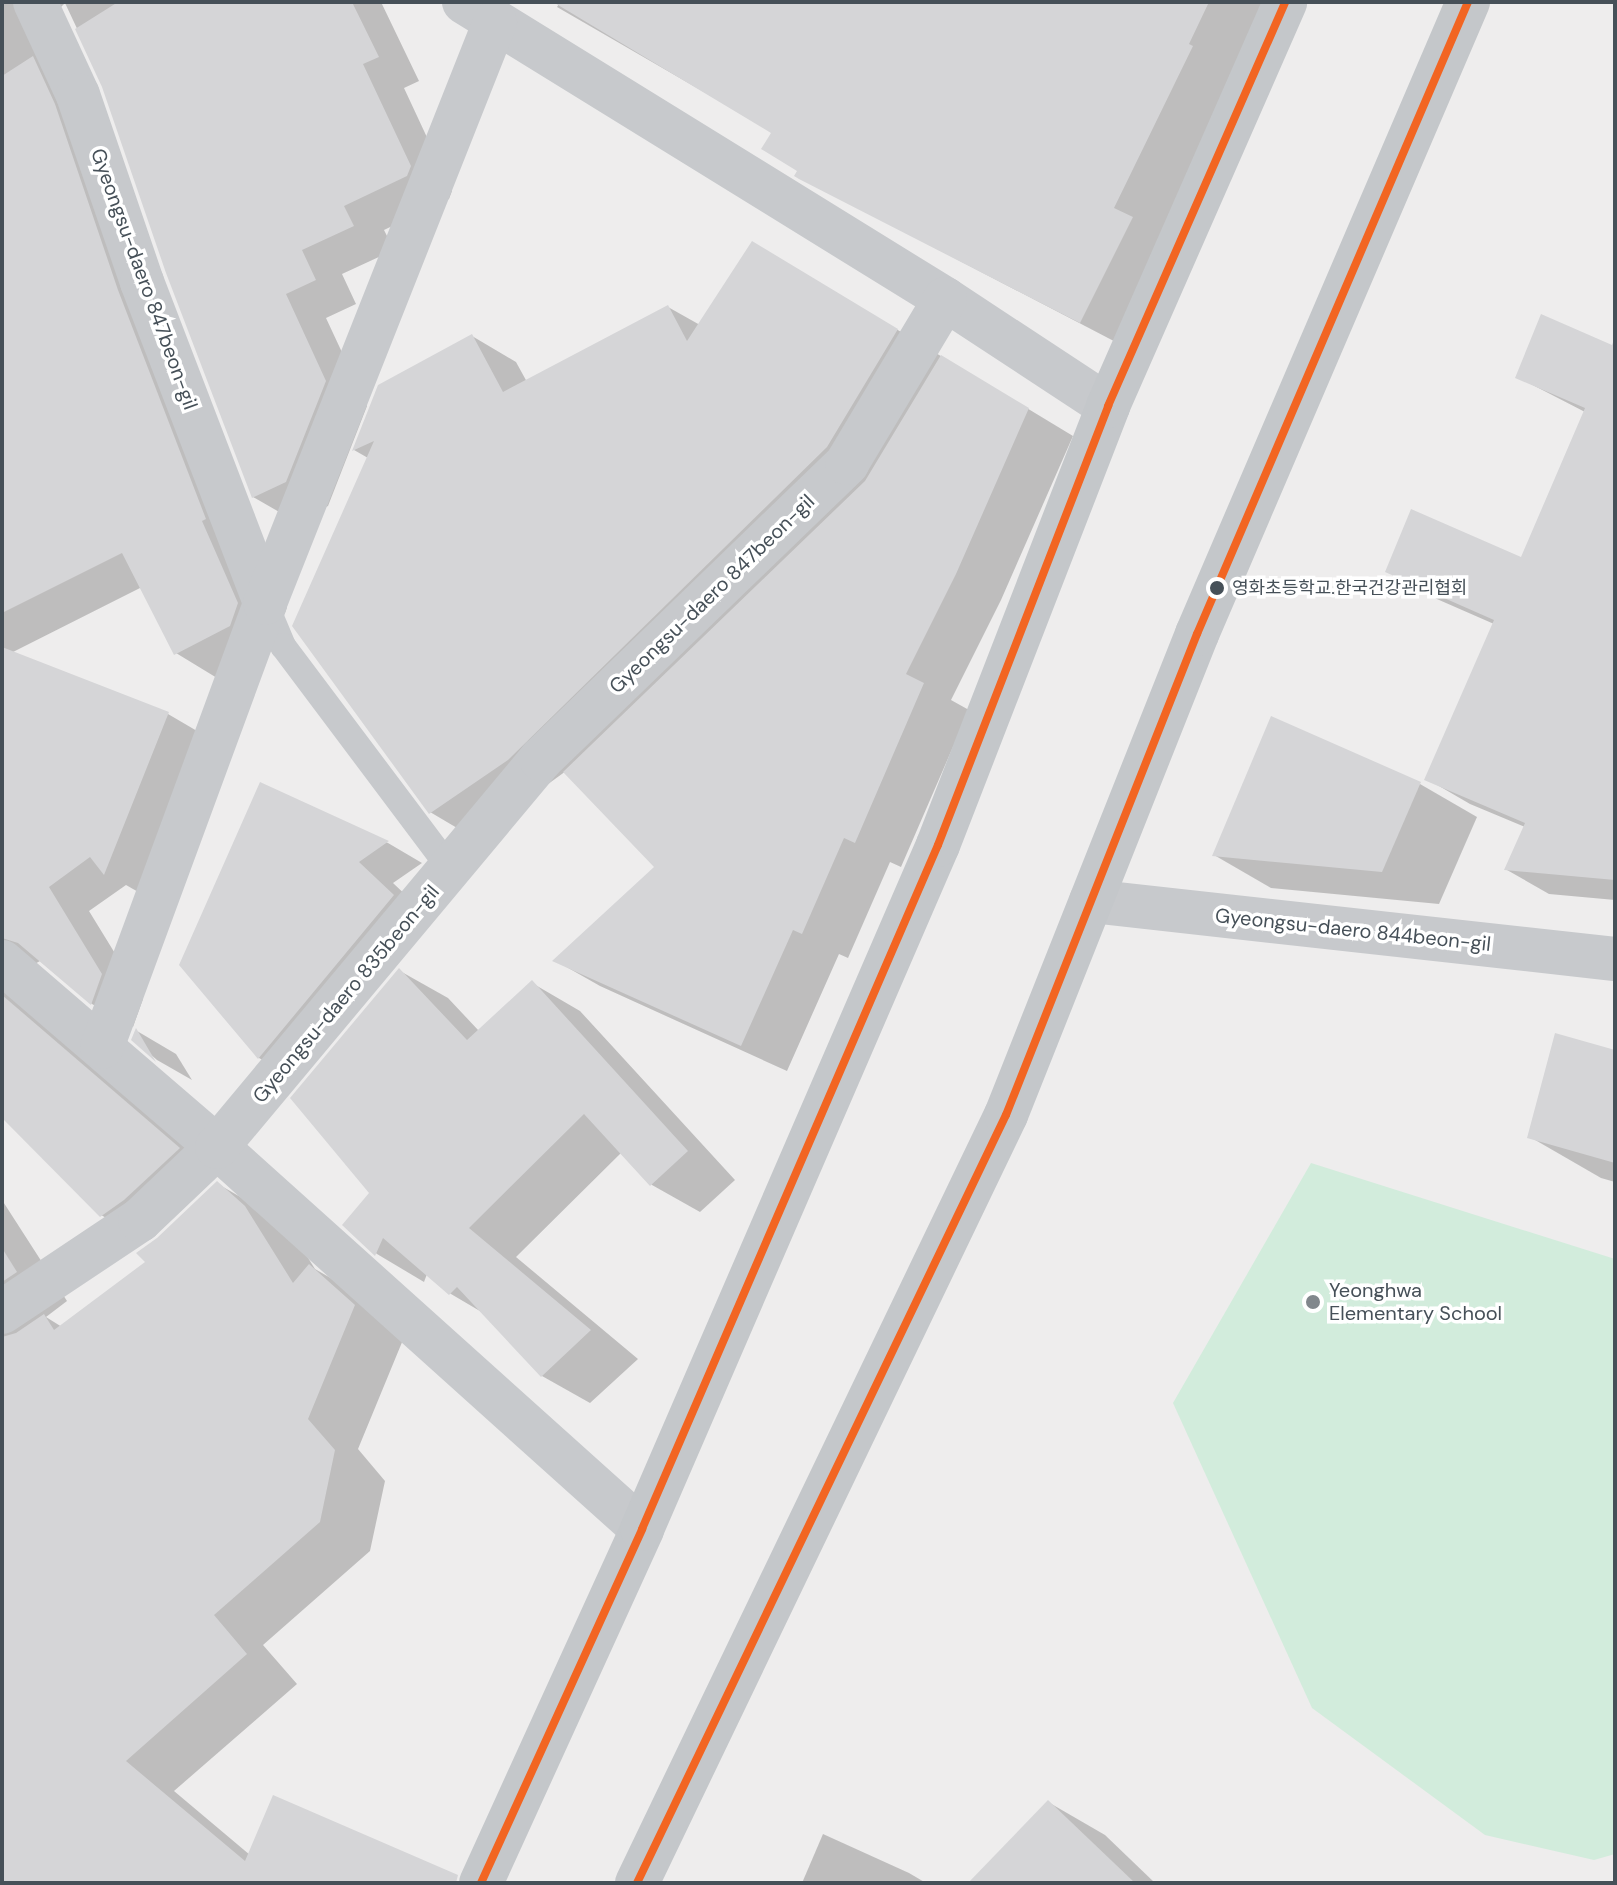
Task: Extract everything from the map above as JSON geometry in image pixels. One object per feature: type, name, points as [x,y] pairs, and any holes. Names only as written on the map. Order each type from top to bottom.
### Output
[{"type":"main road","points":[[481,1883],[642,1529],[938,845],[1108,406],[1285,2]]},
{"type":"main road","points":[[637,1883],[1006,1115],[1197,634],[1468,2]]},
{"type":"street","name":"Gyeongsu-daero 847beon-gil","points":[[35,2],[78,95],[142,282],[265,603]]},
{"type":"street","points":[[102,1047],[479,12],[945,299],[1108,406]]},
{"type":"street","name":"Gyeongsu-daero 847beon-gil","points":[[451,870],[541,759],[847,463],[945,299]]},
{"type":"street","name":"Gyeongsu-daero 835beon-gil","points":[[2,1312],[140,1220],[217,1147],[451,870]]},
{"type":"street","name":"Gyeongsu-daero 844beon-gil","points":[[1091,901],[1615,959]]},
{"type":"street","points":[[2,962],[217,1147],[642,1529]]},
{"type":"lane","name":"Gyeongsu-daero 835beon-gil","points":[[265,603],[283,646],[451,870]]},
{"type":"green space","points":[[1311,1163],[1615,1259],[1615,1854],[1594,1860],[1485,1835],[1312,1708],[1173,1403]]},
{"type":"building","points":[[118,2],[352,2],[379,57],[363,64],[411,166],[407,176],[344,206],[354,226],[302,250],[316,280],[286,294],[326,381],[286,482],[252,498],[166,273],[102,87],[75,29]]},
{"type":"building","points":[[553,2],[1209,2],[1189,44],[1193,46],[1114,208],[1133,217],[1080,323],[794,176],[797,171],[761,149],[771,133]]},
{"type":"building","points":[[33,56],[55,104],[118,290],[206,519],[202,521],[238,603],[230,626],[174,655],[122,553],[2,613],[2,76]]},
{"type":"building","points":[[752,241],[898,329],[827,447],[508,760],[429,814],[292,626],[374,441],[352,451],[378,385],[472,334],[503,392],[668,305],[687,341]]},
{"type":"building","points":[[1541,314],[1612,345],[1615,337],[1615,880],[1504,870],[1525,823],[1424,780],[1494,620],[1385,572],[1411,509],[1521,557],[1585,408],[1515,378]]},
{"type":"building","points":[[941,355],[1029,408],[956,574],[906,674],[924,683],[855,843],[844,838],[802,934],[793,930],[741,1046],[552,961],[654,867],[563,772],[865,481]]},
{"type":"building","points":[[2,647],[169,712],[104,875],[90,857],[49,887],[102,974],[91,1005],[18,943],[2,938]]},
{"type":"building","points":[[1271,716],[1421,782],[1382,872],[1212,856]]},
{"type":"building","points":[[260,782],[389,841],[359,862],[394,895],[258,1059],[179,965]]},
{"type":"building","points":[[399,968],[467,1040],[532,980],[688,1151],[650,1186],[584,1114],[469,1228],[591,1330],[541,1377],[457,1287],[449,1295],[383,1238],[375,1256],[342,1225],[369,1193],[290,1098]]},
{"type":"building","points":[[2,995],[180,1148],[124,1200],[100,1217],[2,1118]]},
{"type":"building","points":[[136,1028],[156,1062],[131,1040]]},
{"type":"building","points":[[1555,1033],[1615,1050],[1615,1163],[1527,1138]]},
{"type":"building","points":[[217,1181],[245,1206],[293,1283],[309,1264],[355,1305],[308,1419],[335,1450],[320,1522],[214,1615],[247,1654],[126,1761],[245,1861],[273,1795],[458,1875],[456,1883],[2,1883],[2,1337],[16,1333],[44,1314],[54,1330],[145,1262],[136,1253],[157,1238]]},
{"type":"building","points":[[2,1248],[17,1272],[2,1282]]},
{"type":"building","points":[[1048,1800],[1135,1883],[968,1883]]},
{"type":"transit line","points":[[481,1883],[642,1529],[938,845],[1108,406],[1285,2]]},
{"type":"transit line","points":[[637,1883],[1006,1115],[1197,634],[1468,2]]},
{"type":"place","name":"영화초등학교.한국건강관리협회","points":[[1217,588]]},
{"type":"place","name":"Yeonghwa Elementary School","points":[[1313,1302]]}]
